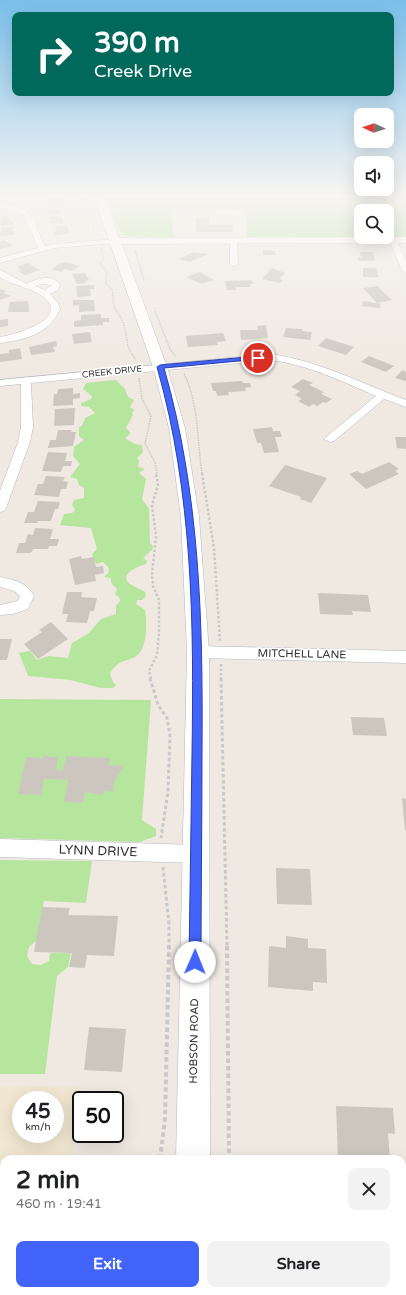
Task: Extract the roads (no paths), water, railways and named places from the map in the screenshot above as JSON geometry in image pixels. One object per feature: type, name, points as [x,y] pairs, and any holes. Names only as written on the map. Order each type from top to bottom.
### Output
[{"type":"main road","name":"HOBSON ROAD","points":[[121,254],[160,367],[177,428],[187,494],[196,582],[198,652],[192,1155]]},
{"type":"street","points":[[0,261],[21,254]]},
{"type":"street","points":[[234,254],[234,264]]},
{"type":"street","points":[[399,254],[406,270]]},
{"type":"street","points":[[0,273],[44,294],[52,300],[55,309],[52,318],[47,323],[26,335],[0,340]]},
{"type":"street","points":[[27,286],[39,281],[52,281],[56,284],[55,288],[44,294]]},
{"type":"street","name":"CREEK DRIVE","points":[[0,383],[258,358],[291,359],[313,365],[382,396],[406,404]]},
{"type":"street","points":[[0,508],[22,448],[27,427],[26,380]]},
{"type":"street","points":[[330,439],[382,396]]},
{"type":"street","points":[[0,582],[19,586],[25,590],[27,596],[24,605],[0,610]]},
{"type":"street","name":"MITCHELL LANE","points":[[198,652],[406,656]]},
{"type":"street","name":"LYNN DRIVE","points":[[0,848],[196,854]]}]
